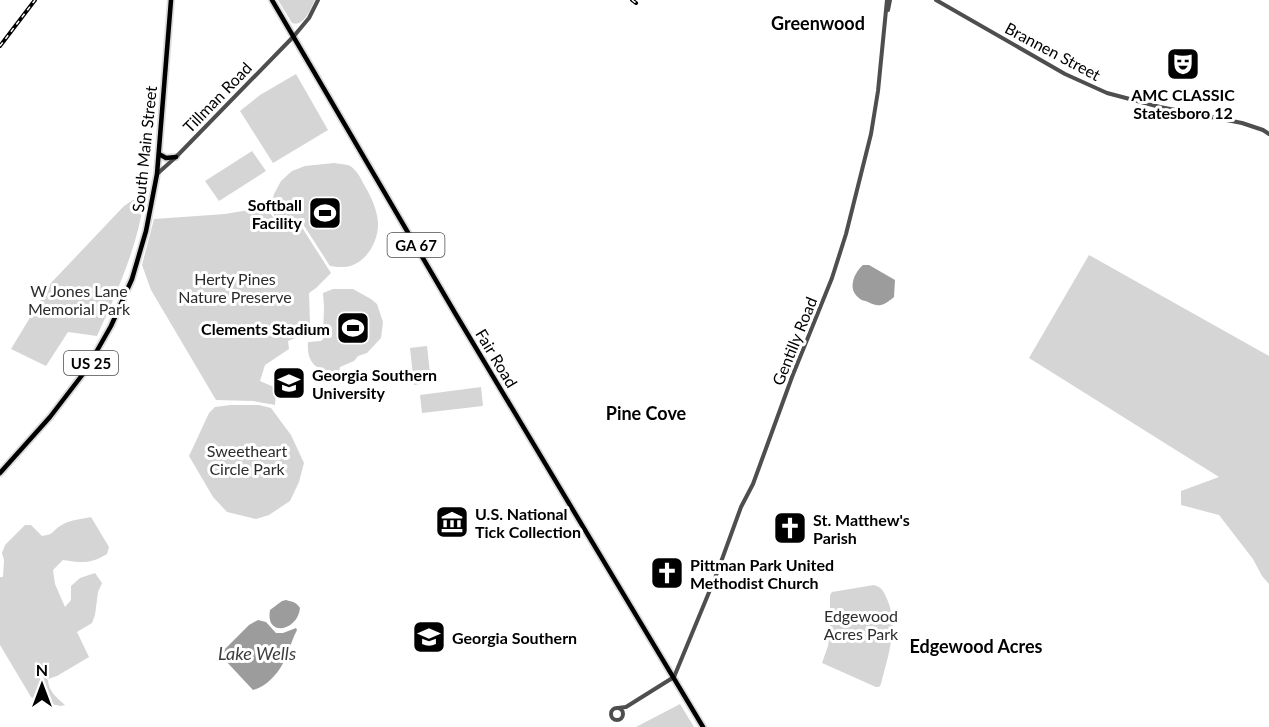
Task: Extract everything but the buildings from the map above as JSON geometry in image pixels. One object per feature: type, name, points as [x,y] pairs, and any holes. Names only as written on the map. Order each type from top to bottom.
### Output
[{"type":"main road","name":"South Main Street","points":[[0,472],[50,417],[86,370],[111,326],[132,279],[146,231],[157,174],[171,0]]},
{"type":"main road","name":"Fair Road","points":[[273,0],[461,322],[704,727]]},
{"type":"main road","points":[[159,154],[166,158],[176,156]]},
{"type":"street","name":"Tillman Road","points":[[157,174],[294,36],[309,18],[318,0]]},
{"type":"street","name":"Gentilly Road","points":[[674,677],[717,573],[741,507],[753,484],[792,377],[832,278],[846,234],[871,134],[888,0]]},
{"type":"street","name":"Brannen Street","points":[[936,0],[1065,74],[1107,93],[1160,107],[1242,123],[1269,134]]},
{"type":"street","points":[[626,707],[615,708],[611,714],[612,718],[618,719],[626,707],[674,677]]},
{"type":"street","points":[[618,708],[622,712]]},
{"type":"green space","points":[[278,0],[315,0],[306,17],[296,24],[292,23]]},
{"type":"green space","points":[[296,74],[328,130],[273,163],[240,111],[260,95]]},
{"type":"green space","points":[[252,151],[266,171],[219,201],[205,181]]},
{"type":"green space","name":"Softball Facility","points":[[334,163],[348,165],[357,172],[371,197],[377,217],[377,235],[372,247],[364,258],[348,267],[330,266],[301,221],[276,219],[271,208],[274,194],[281,181],[292,171],[305,166]]},
{"type":"green space","name":"W Jones Lane Memorial Park","points":[[133,200],[144,200],[137,235],[119,286],[97,336],[68,332],[46,366],[11,349],[51,283],[124,206]]},
{"type":"green space","name":"Herty Pines Nature Preserve","points":[[267,207],[271,215],[279,222],[290,222],[301,226],[331,273],[309,293],[310,322],[304,334],[288,341],[289,349],[265,365],[260,381],[276,388],[275,405],[253,401],[216,400],[151,290],[142,265],[154,219],[225,214]]},
{"type":"green space","points":[[1089,255],[1269,356],[1269,584],[1219,515],[1181,505],[1181,491],[1219,477],[1029,358]]},
{"type":"green space","name":"Clements Stadium","points":[[333,289],[353,289],[371,299],[377,304],[383,322],[381,338],[367,353],[340,367],[339,372],[325,371],[315,366],[308,350],[308,342],[323,339],[323,293]]},
{"type":"green space","points":[[427,346],[431,382],[414,385],[410,348]]},
{"type":"green space","points":[[481,387],[483,406],[422,413],[420,395]]},
{"type":"green space","name":"Sweetheart Circle Park","points":[[259,405],[271,408],[291,435],[304,463],[299,482],[290,501],[269,515],[256,519],[227,512],[213,497],[189,456],[209,413],[215,407]]},
{"type":"green space","points":[[91,517],[109,547],[107,554],[86,562],[63,560],[53,570],[55,584],[65,607],[71,600],[71,586],[80,578],[95,573],[102,583],[92,623],[77,632],[89,657],[48,679],[51,691],[65,705],[45,703],[31,697],[0,645],[0,577],[3,577],[4,560],[2,553],[5,545],[25,525],[31,525],[42,536],[51,534],[67,522]]},
{"type":"green space","name":"Edgewood Acres Park","points":[[874,585],[881,588],[885,594],[892,620],[889,652],[879,687],[822,663],[830,633],[830,595],[832,592]]},
{"type":"green space","points":[[680,704],[694,727],[636,727]]},
{"type":"water","points":[[863,265],[869,265],[895,280],[894,297],[879,305],[860,299],[855,294],[853,281]]},
{"type":"water","points":[[286,600],[299,606],[298,616],[288,626],[277,628],[272,625],[270,610]]},
{"type":"water","name":"Lake Wells","points":[[258,620],[266,622],[276,633],[296,628],[297,630],[279,670],[265,685],[253,690],[224,659],[222,652],[249,625]]},
{"type":"railway","points":[[0,46],[35,0]]},
{"type":"railway","points":[[632,0],[636,3]]},
{"type":"place","name":"AMC CLASSIC Statesboro 12","points":[[1183,64]]},
{"type":"place","name":"Softball Facility","points":[[325,213]]},
{"type":"place","name":"Clements Stadium","points":[[353,328]]},
{"type":"place","name":"Georgia Southern University","points":[[289,383]]},
{"type":"place","name":"U.S. National Tick Collection","points":[[452,522]]},
{"type":"place","name":"St. Matthew's Parish","points":[[790,528]]},
{"type":"place","name":"Pittman Park United Methodist Church","points":[[667,573]]},
{"type":"place","name":"Georgia Southern","points":[[429,637]]},
{"type":"district","name":"Greenwood","points":[[818,23]]},
{"type":"district","name":"Pine Cove","points":[[646,413]]},
{"type":"district","name":"Edgewood Acres","points":[[976,646]]}]
